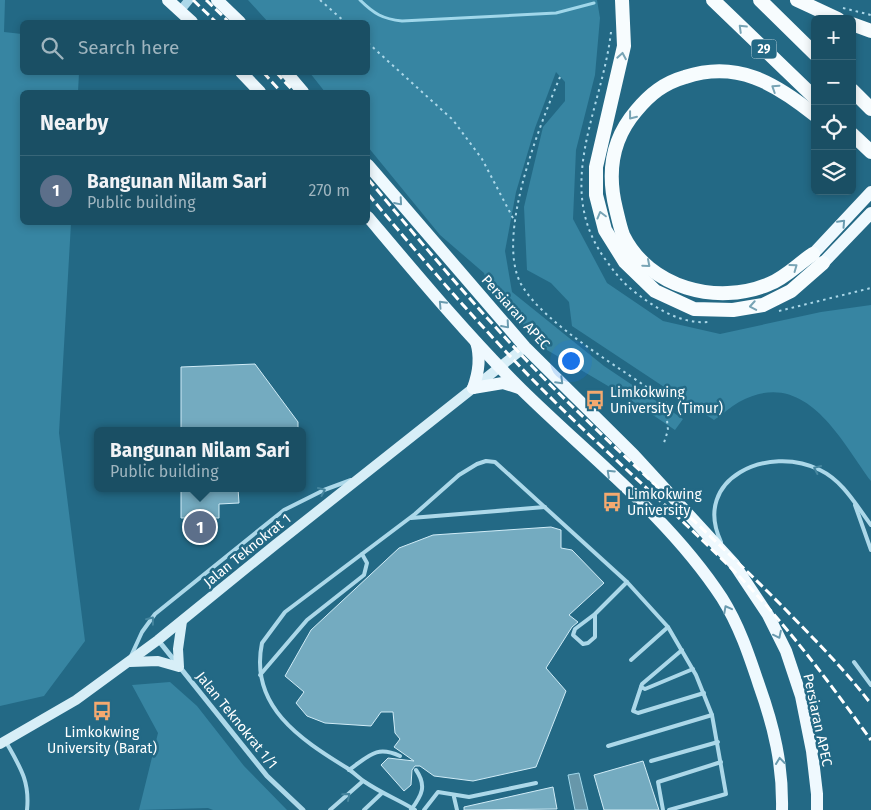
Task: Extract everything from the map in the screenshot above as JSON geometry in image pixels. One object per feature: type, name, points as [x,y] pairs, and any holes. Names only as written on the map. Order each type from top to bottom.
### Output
[{"type":"highway","points":[[622,0],[624,46],[596,167],[596,194],[605,230],[625,262],[655,291],[694,309],[733,310],[763,305],[791,291],[818,258]]},
{"type":"highway","name":"29","points":[[713,0],[811,94]]},
{"type":"highway","name":"29","points":[[760,0],[811,50]]},
{"type":"highway","points":[[797,0],[839,13]]},
{"type":"highway","points":[[856,25],[871,30]]},
{"type":"highway","points":[[811,113],[768,83],[746,73],[721,69],[692,74],[668,82],[646,99],[620,133],[614,150],[611,188],[623,234],[640,259],[665,280],[695,291],[725,295],[748,291],[771,284],[818,258]]},
{"type":"highway","points":[[856,94],[871,109]]},
{"type":"highway","points":[[856,138],[871,152]]},
{"type":"highway","points":[[856,149],[871,161]]},
{"type":"main road","points":[[170,0],[190,20]]},
{"type":"main road","points":[[217,0],[237,19]]},
{"type":"main road","points":[[223,0],[237,19]]},
{"type":"main road","points":[[244,75],[258,90]]},
{"type":"main road","points":[[289,75],[301,90]]},
{"type":"main road","name":"Persiaran APEC","points":[[370,167],[526,347],[634,455],[734,564],[768,616],[786,651],[798,687],[812,750],[817,794],[816,810]]},
{"type":"main road","points":[[818,258],[871,192]]},
{"type":"main road","points":[[818,258],[871,213]]},
{"type":"main road","points":[[370,219],[421,282],[499,367],[649,510],[698,564],[723,600],[741,635],[774,725],[780,758],[782,810]]},
{"type":"main road","points":[[475,340],[479,353],[479,365],[473,388],[503,383],[521,389]]},
{"type":"main road","name":"Jalan Teknokrat 1","points":[[3,742],[76,700],[128,663],[526,347]]},
{"type":"main road","points":[[128,663],[158,661],[180,667],[178,649],[182,621]]},
{"type":"street","points":[[180,11],[189,0]]},
{"type":"street","name":"Jalan Teknokrat 1/1","points":[[158,640],[267,776],[304,810]]},
{"type":"lane","points":[[416,770],[423,782],[423,787],[413,810],[363,781],[302,739],[273,707],[260,675],[262,643],[281,616],[411,518],[459,475],[476,464],[486,461],[495,462],[628,582],[668,626],[693,669],[712,715],[727,790],[725,795],[669,810]]},
{"type":"lane","points":[[734,564],[720,540],[716,526],[715,512],[724,484],[738,472],[772,461],[802,463],[831,477],[853,500],[871,525]]},
{"type":"lane","points":[[128,663],[142,632],[156,614],[276,516],[324,490],[362,476]]},
{"type":"lane","points":[[853,500],[871,550]]},
{"type":"lane","points":[[411,518],[545,507]]},
{"type":"lane","points":[[260,675],[307,620],[364,575],[366,563],[362,554]]},
{"type":"lane","points":[[595,614],[596,636],[588,644],[583,644],[573,632],[574,629],[595,614],[628,582]]},
{"type":"lane","points":[[632,660],[668,626]]},
{"type":"lane","points":[[682,650],[650,676],[641,687],[633,706],[633,711],[638,713],[704,693]]},
{"type":"lane","points":[[854,662],[871,685]]},
{"type":"lane","points":[[641,687],[645,689],[693,669]]},
{"type":"lane","points":[[608,746],[712,715]]},
{"type":"lane","points":[[3,742],[25,774],[29,796],[27,810]]},
{"type":"lane","points":[[651,761],[718,742]]},
{"type":"lane","points":[[349,770],[376,751],[388,751],[400,756]]},
{"type":"lane","points":[[663,810],[658,782],[722,762]]},
{"type":"lane","points":[[330,810],[363,781]]},
{"type":"lane","points":[[424,810],[438,792],[454,797],[494,793],[536,783]]},
{"type":"lane","points":[[364,810],[382,793]]},
{"type":"lane","points":[[454,797],[456,810]]},
{"type":"path","points":[[320,0],[343,20]]},
{"type":"path","points":[[839,13],[871,15]]},
{"type":"path","points":[[612,26],[609,53],[587,132],[581,176],[583,214],[595,246],[625,285],[658,310],[696,323],[715,322]]},
{"type":"path","points":[[370,45],[453,120],[482,159],[516,222]]},
{"type":"path","points":[[560,77],[536,133],[526,170],[512,240],[514,263],[521,283],[534,301],[577,339],[665,400],[668,430],[663,446]]},
{"type":"path","points":[[779,311],[871,288]]},
{"type":"shaded area","points":[[0,0],[5,0],[4,32],[20,34],[20,75],[79,75],[78,90],[20,90],[20,225],[71,225],[59,433],[85,641],[44,696],[0,706]]},
{"type":"shaded area","points":[[248,0],[597,0],[600,18],[595,75],[576,150],[573,219],[607,283],[663,321],[720,334],[821,312],[871,305],[871,481],[832,427],[801,400],[783,393],[762,393],[739,402],[714,420],[572,326],[569,302],[551,283],[527,270],[524,207],[543,127],[565,101],[565,82],[556,72],[535,128],[516,192],[505,251],[512,292],[604,366],[683,419],[675,430],[625,396],[547,350],[489,289],[484,273],[440,235],[370,149],[370,90],[323,90],[312,75],[370,75],[370,20],[266,20]]},
{"type":"shaded area","points":[[170,682],[197,706],[244,766],[287,810],[213,810],[208,808],[139,810],[158,733],[132,685]]},
{"type":"shaded area","points":[[579,773],[588,810],[575,810],[568,775]]},
{"type":"building","points":[[255,364],[298,422],[298,427],[181,427],[181,367]]},
{"type":"building","points":[[181,492],[238,492],[239,503],[219,504],[219,518],[181,518]]},
{"type":"building","points":[[551,527],[561,530],[561,548],[572,550],[604,583],[569,615],[578,622],[572,627],[546,668],[566,691],[536,767],[473,781],[434,776],[420,766],[415,766],[412,770],[411,785],[404,791],[381,765],[388,758],[414,761],[394,747],[400,739],[395,733],[393,712],[381,712],[371,726],[325,723],[307,716],[296,703],[304,692],[285,676],[311,630],[399,548],[433,535]]},
{"type":"building","points":[[643,761],[659,810],[604,810],[594,775]]},
{"type":"building","points":[[553,787],[557,809],[464,810],[464,807]]},
{"type":"waterway","points":[[360,0],[379,15],[402,21],[556,13],[594,3]]},
{"type":"railway","points":[[193,0],[214,20]]},
{"type":"railway","points":[[206,0],[227,20]]},
{"type":"railway","points":[[266,75],[279,90]]},
{"type":"railway","points":[[279,75],[292,90]]},
{"type":"railway","points":[[370,181],[443,268],[520,354],[785,609],[840,667],[871,704]]},
{"type":"railway","points":[[370,196],[459,300],[530,377],[577,424],[714,551],[754,592],[806,654],[871,740]]},
{"type":"place","name":"Limkokwing University (Timur)","points":[[595,400]]},
{"type":"place","name":"Limkokwing University","points":[[612,502]]},
{"type":"place","name":"Bangunan Nilam Sari","points":[[200,527]]},
{"type":"place","name":"Limkokwing University (Barat)","points":[[102,711]]}]
